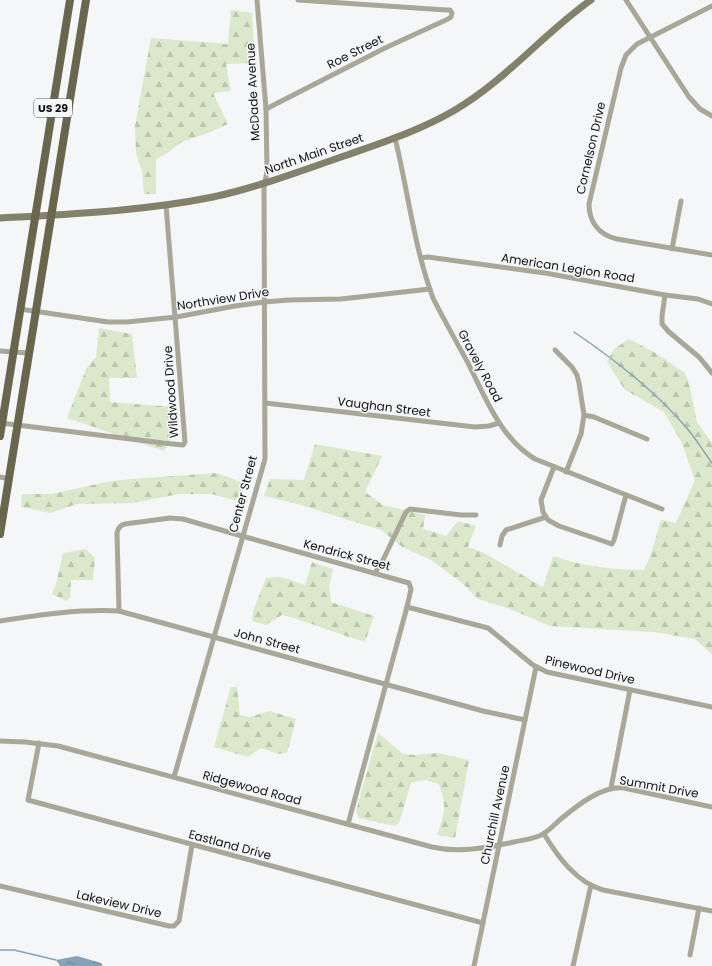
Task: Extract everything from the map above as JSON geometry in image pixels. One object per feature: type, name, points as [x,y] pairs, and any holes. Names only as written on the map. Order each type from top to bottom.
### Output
[{"type":"main road","name":"US 29","points":[[0,436],[1,422],[70,0]]},
{"type":"main road","name":"US 29","points":[[0,534],[86,0]]},
{"type":"main road","name":"North Main Street","points":[[0,218],[131,209],[166,205],[214,196],[266,183],[395,138],[437,120],[479,94],[509,71],[561,24],[591,0]]},
{"type":"street","name":"McDade Avenue","points":[[257,0],[266,109],[266,183]]},
{"type":"street","name":"Roe Street","points":[[266,109],[385,48],[448,19],[451,17],[452,13],[450,10],[298,0]]},
{"type":"street","points":[[626,0],[689,97],[700,108],[712,116]]},
{"type":"street","name":"Cornelson Drive","points":[[712,6],[635,45],[624,60],[590,198],[589,210],[595,226],[609,237],[712,255]]},
{"type":"street","name":"Gravely Road","points":[[395,138],[421,258],[430,289],[439,310],[505,432],[525,452],[535,459],[662,509]]},
{"type":"street","name":"Center Street","points":[[174,777],[265,459],[264,188],[266,183]]},
{"type":"street","points":[[672,249],[681,201]]},
{"type":"street","name":"Wildwood Drive","points":[[1,422],[183,445],[185,442],[184,420],[166,205]]},
{"type":"street","name":"American Legion Road","points":[[421,258],[428,257],[545,274],[665,295],[698,299],[712,304]]},
{"type":"street","name":"Northview Drive","points":[[20,309],[117,322],[176,317],[264,302],[341,299],[430,289]]},
{"type":"street","points":[[665,295],[662,324],[699,358],[712,373]]},
{"type":"street","points":[[555,350],[572,366],[577,375],[584,415],[581,434],[566,472]]},
{"type":"street","points":[[0,352],[28,353]]},
{"type":"street","name":"Vaughan Street","points":[[265,403],[475,427],[489,426],[499,423]]},
{"type":"street","points":[[584,415],[594,417],[647,438]]},
{"type":"street","points":[[554,467],[542,500],[543,512],[548,520],[559,526],[612,544],[626,495]]},
{"type":"street","points":[[0,477],[9,479]]},
{"type":"street","points":[[375,573],[383,560],[406,512],[410,509],[461,515],[476,515]]},
{"type":"street","points":[[500,546],[502,536],[506,530],[546,517]]},
{"type":"street","name":"Kendrick Street","points":[[119,611],[118,529],[121,525],[164,518],[177,518],[409,583],[411,589],[407,607],[348,824]]},
{"type":"street","name":"Pinewood Drive","points":[[407,607],[488,628],[536,667],[547,672],[712,707]]},
{"type":"street","name":"John Street","points":[[0,622],[50,614],[119,611],[386,685],[483,711],[525,720]]},
{"type":"street","name":"Churchill Avenue","points":[[474,966],[536,667]]},
{"type":"street","points":[[611,788],[630,690]]},
{"type":"street","name":"Ridgewood Road","points":[[0,741],[38,743],[58,746],[432,847],[447,850],[463,850],[498,845]]},
{"type":"street","name":"Eastland Drive","points":[[38,743],[28,800],[483,923]]},
{"type":"street","name":"Summit Drive","points":[[498,845],[544,834],[575,808],[599,793],[611,788],[624,788],[712,807]]},
{"type":"street","points":[[544,834],[561,859],[571,870],[591,885],[610,891],[712,911]]},
{"type":"street","name":"Lakeview Drive","points":[[0,886],[174,926],[179,921],[192,844]]},
{"type":"street","points":[[574,966],[591,885]]},
{"type":"street","points":[[690,955],[699,908]]},
{"type":"green space","points":[[231,10],[252,13],[255,63],[226,64],[231,91],[213,93],[228,124],[182,142],[166,154],[156,159],[156,194],[144,194],[142,171],[136,153],[135,126],[151,38],[228,44]]},
{"type":"green space","points":[[99,328],[132,334],[137,378],[109,378],[110,402],[174,407],[175,433],[164,451],[67,418],[86,369],[96,357]]},
{"type":"green space","points":[[629,339],[654,352],[685,373],[690,388],[697,422],[712,443],[712,654],[695,639],[654,632],[550,626],[510,609],[478,599],[462,583],[431,560],[402,547],[381,530],[297,504],[264,496],[270,479],[304,480],[315,444],[382,456],[365,492],[383,505],[425,515],[423,529],[446,536],[458,521],[476,526],[468,547],[484,553],[543,587],[553,556],[598,567],[644,570],[650,557],[661,520],[676,523],[695,480],[681,441],[664,412],[625,390],[607,362],[614,349]]},
{"type":"green space","points":[[217,473],[244,483],[236,501],[212,494],[179,494],[133,503],[77,504],[50,513],[21,507],[22,494],[52,494],[106,482],[131,479]]},
{"type":"green space","points":[[86,549],[95,558],[93,580],[71,580],[70,598],[66,601],[52,594],[56,584],[63,553]]},
{"type":"green space","points":[[312,562],[333,569],[329,586],[331,602],[374,616],[365,642],[282,615],[266,625],[252,621],[253,611],[266,578],[281,577],[305,585]]},
{"type":"green space","points":[[231,687],[237,687],[240,715],[250,717],[270,711],[296,719],[287,753],[278,754],[261,748],[248,757],[214,747]]},
{"type":"green space","points":[[378,733],[403,754],[415,755],[438,753],[469,760],[455,838],[437,835],[444,810],[443,798],[439,784],[425,780],[411,783],[399,823],[395,826],[359,818],[356,811]]},
{"type":"water","points":[[77,956],[101,963],[103,966],[60,966],[56,960]]},
{"type":"waterway","points":[[574,332],[632,375],[673,412],[696,439],[712,463]]},
{"type":"waterway","points":[[0,950],[14,950],[56,960]]}]
